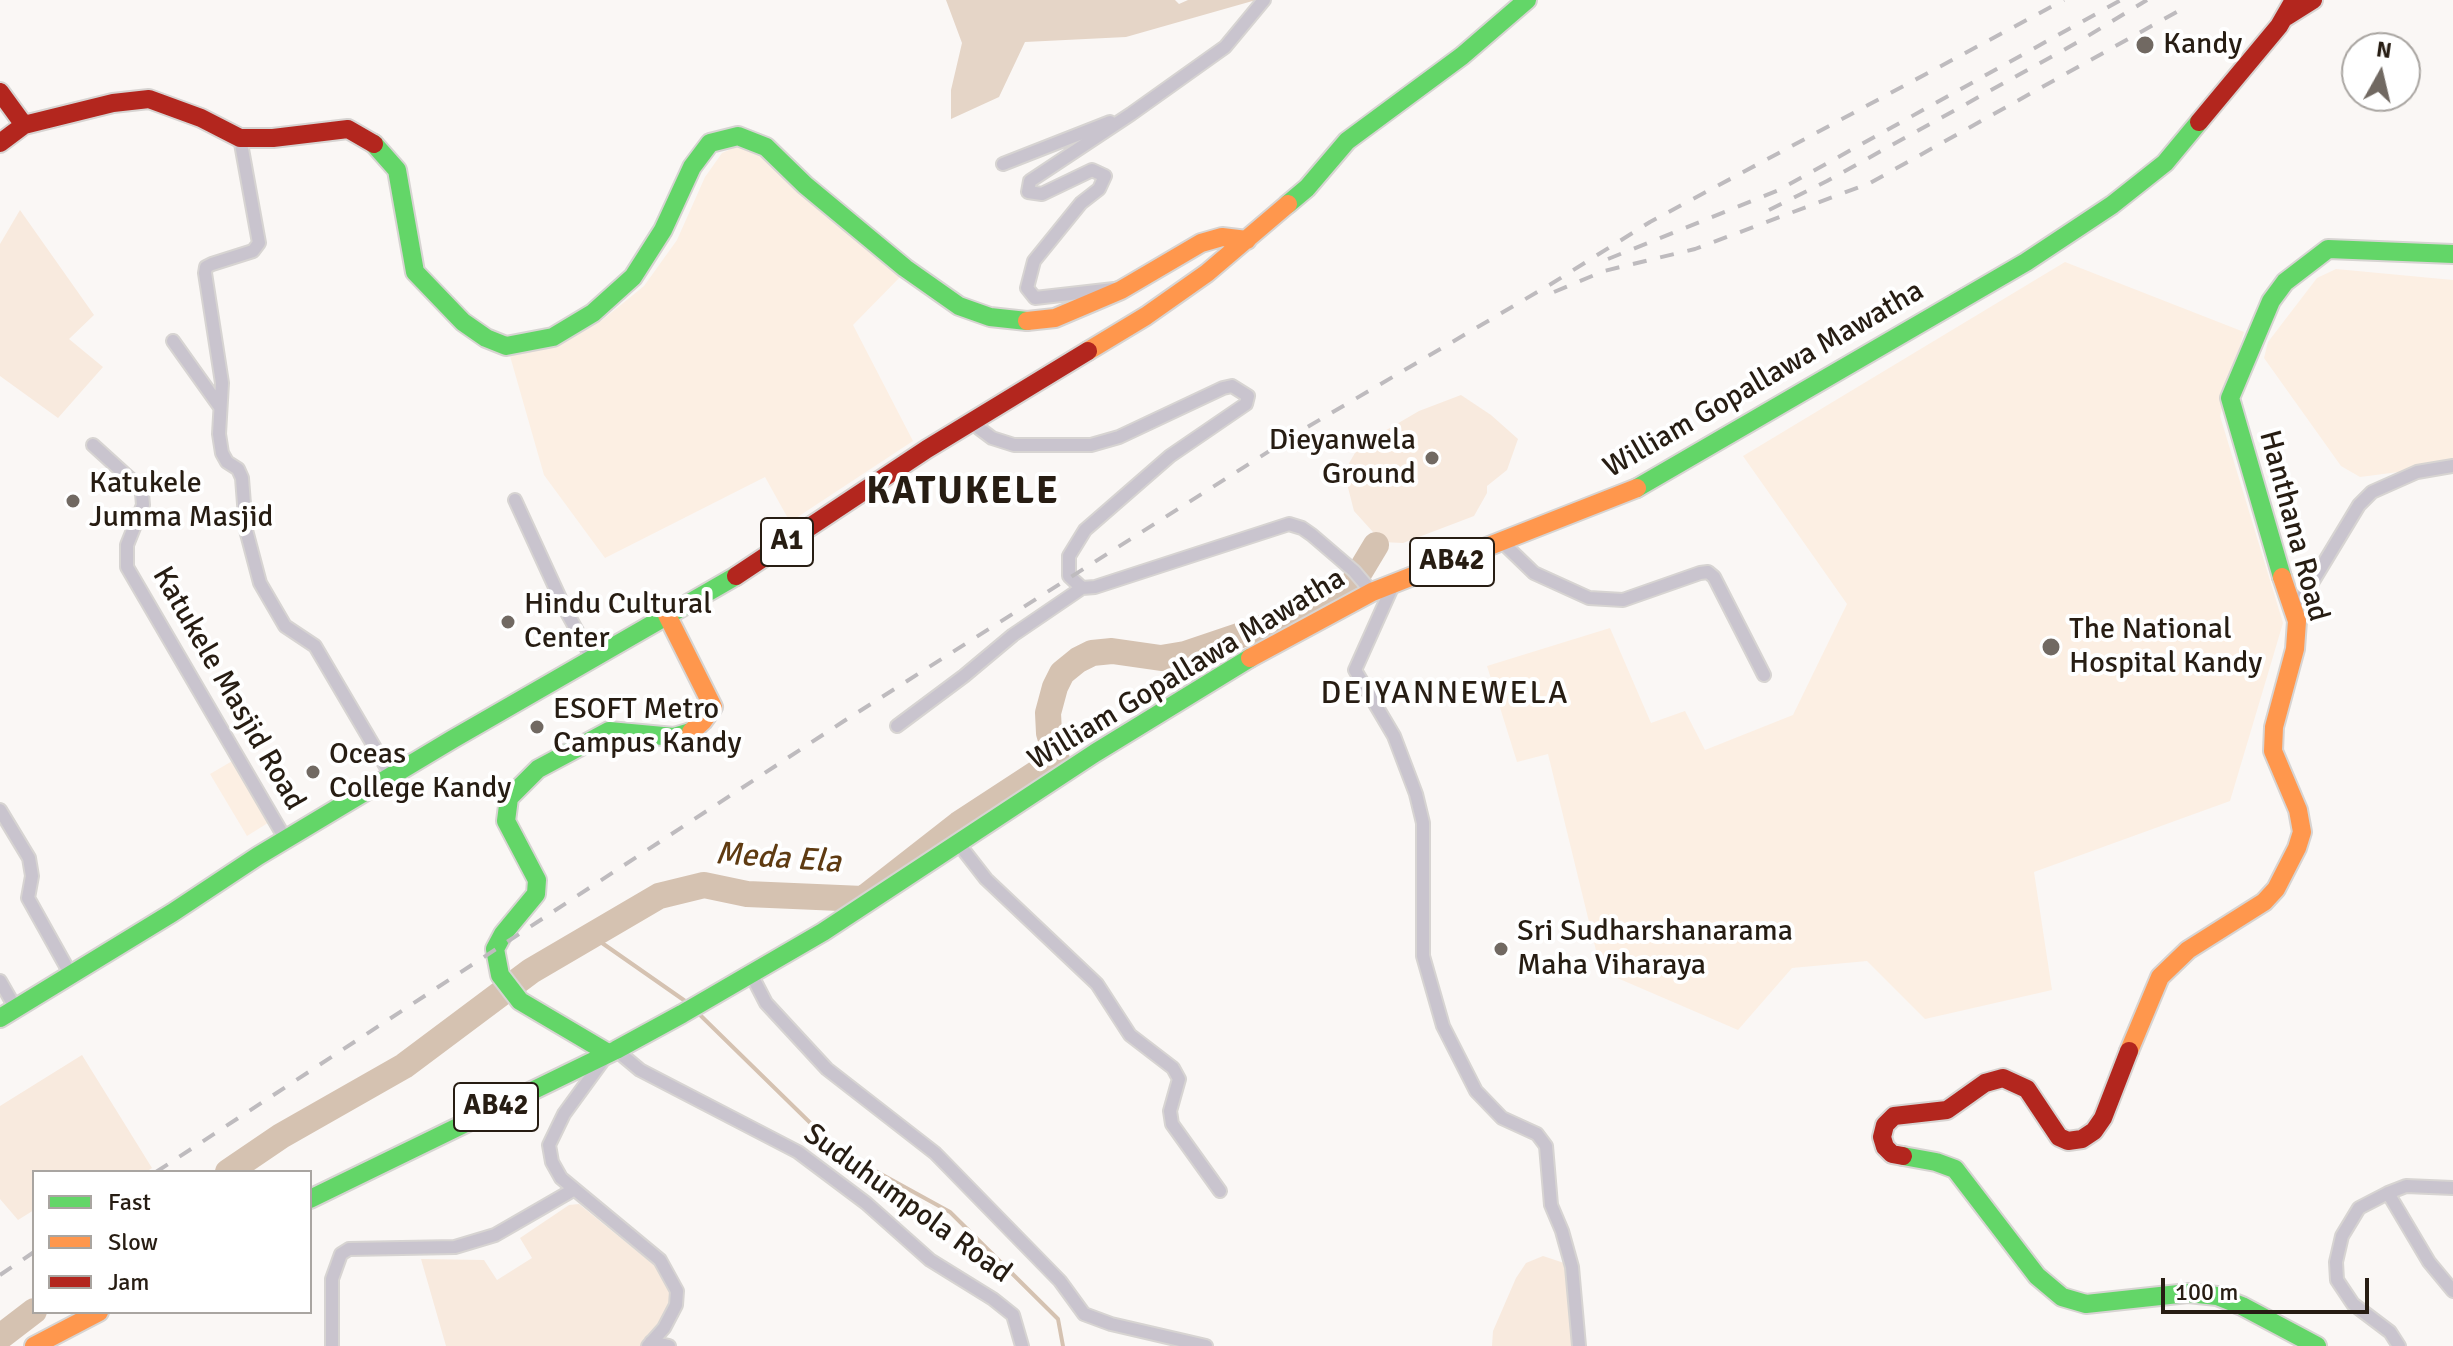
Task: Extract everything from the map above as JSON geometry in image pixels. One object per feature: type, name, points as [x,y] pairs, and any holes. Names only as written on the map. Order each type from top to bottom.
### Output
[{"type":"main road","name":"A1","points":[[8,1014],[286,840],[744,571],[972,423],[1146,316],[1207,273],[1307,188],[1347,141],[1462,56],[1527,0]]},
{"type":"main road","name":"William Gopallawa Mawatha","points":[[312,1198],[682,1014],[823,932],[1213,680],[1368,588],[1394,583],[1617,498],[1675,468],[2026,262],[2112,205],[2165,163],[2290,8],[2313,0]]},
{"type":"main road","points":[[0,92],[24,125]]},
{"type":"main road","points":[[0,143],[24,125],[113,103],[149,99],[201,118],[240,138],[273,138],[348,129],[379,147],[397,170],[415,272],[463,322],[486,338],[506,346],[553,337],[593,313],[633,277],[663,230],[692,167],[710,143],[738,136],[766,147],[870,241],[959,306],[990,317],[1020,322],[1055,318],[1121,290],[1201,243],[1222,237],[1247,240]]},
{"type":"main road","name":"Hanthana Road","points":[[2317,1346],[2217,1296],[2188,1293],[2086,1304],[2062,1297],[2031,1270],[1955,1169],[1936,1162],[1892,1154],[1885,1147],[1882,1137],[1885,1125],[1894,1116],[1947,1110],[1985,1083],[2003,1078],[2027,1089],[2059,1137],[2068,1141],[2082,1139],[2094,1131],[2103,1118],[2160,977],[2188,950],[2264,902],[2276,889],[2302,832],[2301,821],[2273,751],[2278,706],[2298,635],[2293,607],[2273,552],[2230,398],[2271,301],[2285,282],[2328,249],[2453,254]]},
{"type":"main road","points":[[612,1051],[516,997],[500,975],[495,949],[503,934],[536,894],[537,880],[506,821],[509,798],[538,769],[609,731],[674,737],[689,733],[713,707],[667,615]]},
{"type":"main road","points":[[34,1346],[95,1314]]},
{"type":"street","points":[[1121,290],[1109,288],[1035,298],[1027,288],[1034,261],[1081,203],[1099,189],[1105,176],[1092,170],[1042,194],[1028,192],[1030,181],[1225,47],[1264,0]]},
{"type":"street","points":[[1003,164],[1131,114]]},
{"type":"street","points":[[240,138],[259,243],[253,251],[206,267],[222,383],[219,434],[222,453],[227,462],[238,469],[242,478],[246,530],[260,583],[285,626],[315,646],[392,777]]},
{"type":"street","points":[[173,341],[220,407]]},
{"type":"street","points":[[972,423],[992,438],[1014,445],[1091,445],[1119,437],[1223,388],[1232,386],[1248,396],[1246,404],[1170,456],[1085,530],[1069,556],[1069,576],[1082,588]]},
{"type":"street","name":"Katukele Masjid Road","points":[[93,445],[142,493],[143,505],[127,545],[127,567],[286,840]]},
{"type":"street","points":[[2293,607],[2307,591],[2359,505],[2372,492],[2417,472],[2453,466]]},
{"type":"street","points":[[515,500],[565,609],[592,658]]},
{"type":"street","points":[[897,726],[1013,635],[1082,588],[1095,587],[1289,524],[1302,528],[1354,571],[1368,588]]},
{"type":"street","points":[[1503,543],[1534,573],[1589,598],[1623,600],[1708,572],[1714,577],[1764,675]]},
{"type":"street","points":[[1394,583],[1355,670],[1394,736],[1416,794],[1423,823],[1423,956],[1443,1026],[1476,1091],[1502,1118],[1537,1134],[1546,1146],[1551,1205],[1572,1267],[1579,1346]]},
{"type":"street","points":[[0,810],[29,858],[32,876],[28,898],[71,975]]},
{"type":"street","points":[[958,843],[986,879],[1097,984],[1130,1035],[1173,1068],[1179,1079],[1170,1111],[1172,1124],[1220,1191]]},
{"type":"street","points":[[748,975],[766,1003],[827,1069],[935,1153],[1060,1281],[1084,1314],[1111,1324],[1206,1346]]},
{"type":"street","points":[[0,981],[8,1014]]},
{"type":"street","points":[[612,1051],[564,1114],[549,1145],[552,1162],[561,1178],[660,1260],[677,1291],[676,1305],[664,1328],[650,1344]]},
{"type":"street","name":"Suduhumpola Road","points":[[612,1051],[640,1070],[798,1152],[866,1203],[930,1260],[1013,1315],[1022,1346]]},
{"type":"street","points":[[2399,1346],[2390,1332],[2353,1304],[2337,1280],[2336,1262],[2342,1236],[2359,1208],[2388,1193],[2406,1186],[2453,1188]]},
{"type":"street","points":[[332,1346],[332,1279],[341,1254],[349,1249],[455,1247],[495,1235],[573,1190]]},
{"type":"street","points":[[2388,1193],[2429,1262],[2453,1291]]},
{"type":"street","points":[[650,1344],[669,1346]]},
{"type":"shaded area","points":[[946,0],[1175,0],[1179,4],[1188,0],[1256,0],[1126,37],[1025,42],[999,97],[951,119],[951,90],[962,43]]},
{"type":"shaded area","points":[[740,145],[764,148],[904,273],[853,325],[913,441],[790,522],[765,477],[605,558],[544,475],[508,349],[558,340],[601,321],[644,286],[677,240],[705,177],[722,153]]},
{"type":"shaded area","points":[[20,210],[94,315],[69,339],[103,367],[58,418],[0,376],[0,244]]},
{"type":"shaded area","name":"The National Hospital Kandy","points":[[2065,262],[2244,332],[2220,416],[2283,623],[2230,801],[2034,872],[2052,990],[1925,1019],[1867,961],[1792,968],[1738,1030],[1601,971],[1548,754],[1517,762],[1487,666],[1610,628],[1651,723],[1685,711],[1705,750],[1793,715],[1847,604],[1743,456]]},
{"type":"shaded area","points":[[2336,269],[2453,280],[2453,465],[2360,477],[2341,466],[2264,358],[2268,342],[2317,278]]},
{"type":"shaded area","name":"Dieyanwela Ground","points":[[1461,395],[1491,415],[1518,439],[1507,470],[1487,486],[1487,493],[1474,516],[1403,543],[1382,542],[1354,511],[1344,472],[1359,446],[1419,411]]},
{"type":"shaded area","points":[[234,760],[271,821],[247,836],[210,774]]},
{"type":"shaded area","points":[[82,1055],[152,1168],[32,1170],[32,1211],[18,1220],[0,1199],[0,1106]]},
{"type":"shaded area","points":[[579,1204],[665,1274],[674,1294],[671,1313],[645,1346],[446,1346],[421,1259],[484,1260],[497,1280],[532,1258],[520,1238],[569,1205]]},
{"type":"shaded area","points":[[1543,1256],[1567,1264],[1578,1346],[1492,1346],[1493,1331],[1516,1278],[1526,1263]]},
{"type":"waterway","name":"Meda Ela","points":[[231,1170],[281,1136],[404,1066],[531,971],[659,896],[704,885],[747,894],[863,899],[959,824],[1057,760],[1049,733],[1048,713],[1062,673],[1078,660],[1092,653],[1112,651],[1161,658],[1185,654],[1262,628],[1352,585],[1376,545]]},
{"type":"waterway","points":[[592,936],[688,1003]]},
{"type":"waterway","points":[[697,1012],[839,1151],[950,1212],[1058,1319],[1063,1346]]},
{"type":"waterway","name":"Meda Ela","points":[[0,1337],[32,1313]]},
{"type":"railway","points":[[159,1170],[844,721],[1304,429],[1650,222],[2064,0]]},
{"type":"railway","points":[[1608,259],[1779,190],[2121,0]]},
{"type":"railway","points":[[1769,210],[2078,42],[2147,0]]},
{"type":"railway","points":[[1554,292],[1604,271],[1695,249],[1870,183],[2182,9]]},
{"type":"railway","points":[[0,1275],[32,1253]]},
{"type":"traffic: fast","points":[[1288,204],[1307,188],[1347,141],[1462,56],[1527,0]]},
{"type":"traffic: fast","points":[[1637,488],[2026,262],[2112,205],[2165,163],[2199,122]]},
{"type":"traffic: fast","points":[[374,144],[397,170],[415,272],[463,322],[486,338],[506,346],[553,337],[593,313],[633,277],[663,230],[692,167],[710,143],[738,136],[766,147],[805,185],[905,268],[959,306],[990,317],[1027,321]]},
{"type":"traffic: fast","points":[[2282,577],[2230,398],[2271,301],[2285,282],[2328,249],[2453,254]]},
{"type":"traffic: fast","points":[[0,1018],[172,913],[258,856],[736,576]]},
{"type":"traffic: fast","points":[[312,1198],[616,1050],[682,1014],[823,932],[1095,753],[1250,658]]},
{"type":"traffic: fast","points":[[608,1053],[520,1001],[500,975],[495,949],[503,934],[536,894],[537,880],[506,821],[509,798],[538,769],[609,731],[674,737],[691,732]]},
{"type":"traffic: fast","points":[[1903,1156],[1955,1169],[2037,1276],[2062,1297],[2086,1304],[2188,1293],[2217,1296],[2317,1346]]},
{"type":"traffic: slow","points":[[1088,351],[1146,316],[1207,273],[1288,204]]},
{"type":"traffic: slow","points":[[1027,321],[1055,318],[1121,290],[1201,243],[1222,237],[1247,240]]},
{"type":"traffic: slow","points":[[1250,658],[1372,592],[1637,488]]},
{"type":"traffic: slow","points":[[2129,1051],[2160,977],[2188,950],[2264,902],[2276,889],[2297,848],[2302,832],[2298,810],[2273,751],[2274,727],[2295,649],[2297,621],[2282,577]]},
{"type":"traffic: slow","points":[[667,615],[713,707],[691,732]]},
{"type":"traffic: slow","points":[[34,1346],[95,1314]]},
{"type":"traffic: jam","points":[[2199,122],[2279,26],[2294,0]]},
{"type":"traffic: jam","points":[[2286,17],[2313,0]]},
{"type":"traffic: jam","points":[[0,92],[24,125],[113,103],[149,99],[201,118],[240,138],[273,138],[348,129],[374,144]]},
{"type":"traffic: jam","points":[[0,143],[24,125]]},
{"type":"traffic: jam","points":[[736,576],[927,449],[1088,351]]},
{"type":"traffic: jam","points":[[1903,1156],[1892,1154],[1885,1147],[1882,1137],[1885,1125],[1894,1116],[1947,1110],[1985,1083],[2003,1078],[2027,1089],[2059,1137],[2068,1141],[2082,1139],[2094,1131],[2103,1118],[2129,1051]]},
{"type":"place","name":"Kandy","points":[[2145,45]]},
{"type":"place","name":"Dieyanwela Ground","points":[[1432,458]]},
{"type":"place","name":"Katukele Jumma Masjid","points":[[73,501]]},
{"type":"place","name":"Hindu Cultural Center","points":[[508,622]]},
{"type":"place","name":"The National Hospital Kandy","points":[[2051,647]]},
{"type":"place","name":"ESOFT Metro Campus Kandy","points":[[537,727]]},
{"type":"place","name":"Oceas College Kandy","points":[[313,772]]},
{"type":"place","name":"Sri Sudharshanarama Maha Viharaya","points":[[1501,949]]},
{"type":"district","name":"KATUKELE","points":[[963,493]]},
{"type":"district","name":"DEIYANNEWELA","points":[[1445,695]]}]
